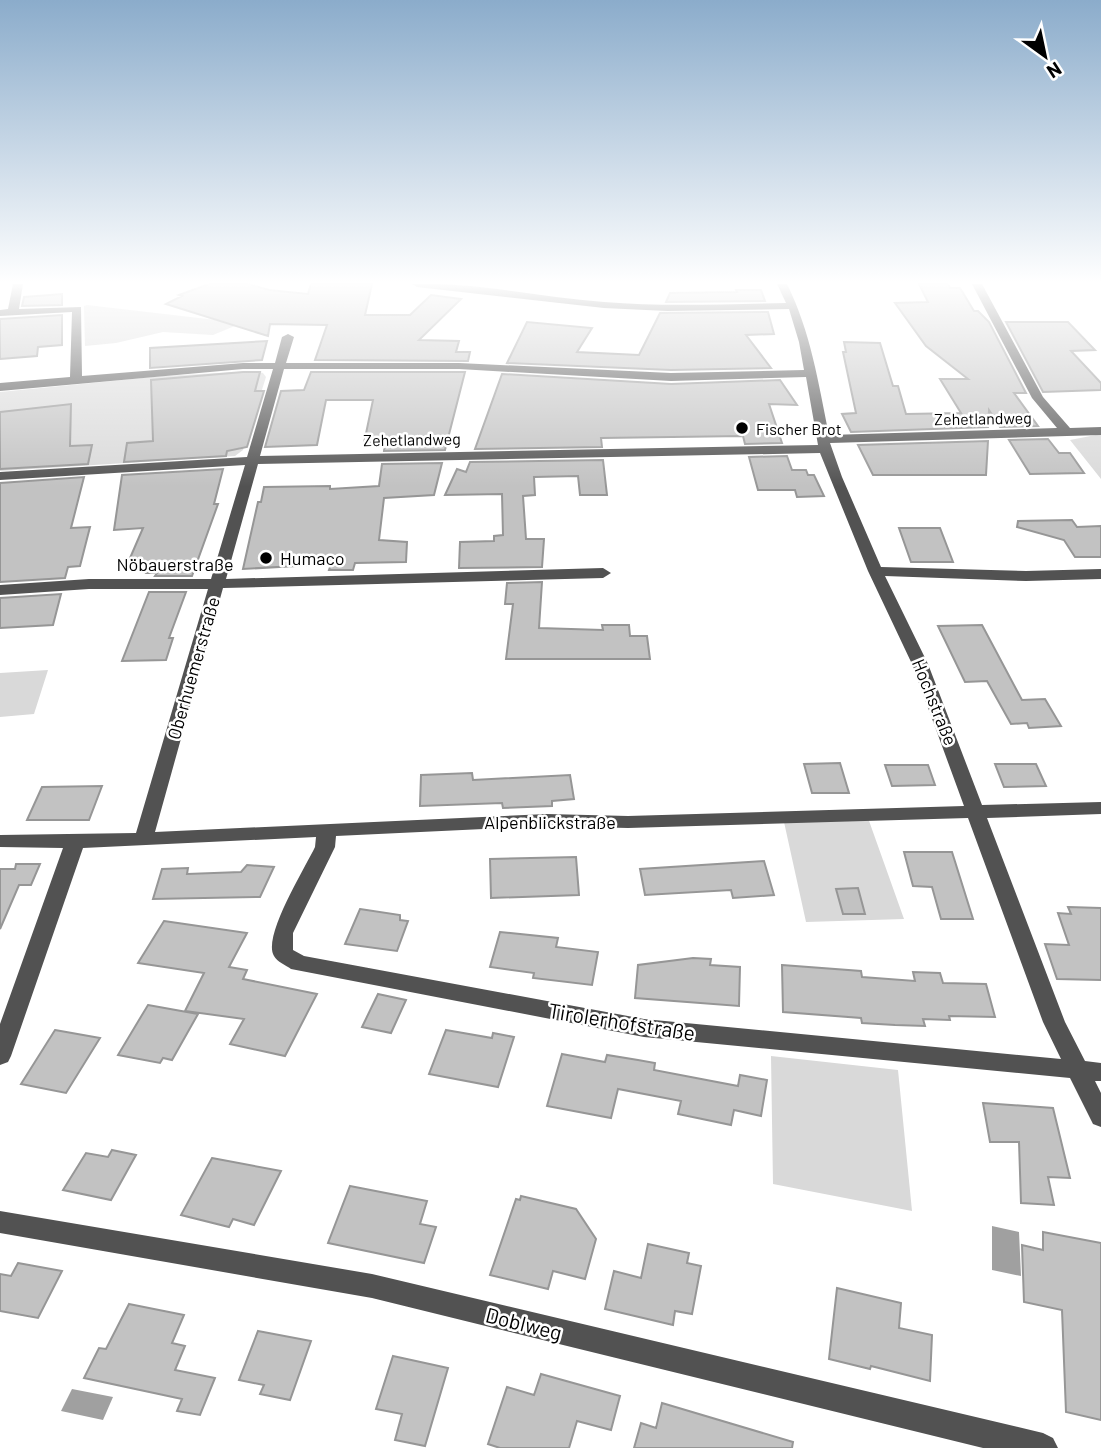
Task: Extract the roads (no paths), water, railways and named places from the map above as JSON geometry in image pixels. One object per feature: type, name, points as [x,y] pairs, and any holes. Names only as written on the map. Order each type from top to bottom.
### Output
[{"type":"street","points":[[76,352],[76,379]]},
{"type":"street","name":"Oberhuemerstraße","points":[[144,838],[283,352]]},
{"type":"street","name":"Hochstraße","points":[[807,352],[824,444],[875,571],[920,664],[1054,1022],[1101,1117]]},
{"type":"street","points":[[1013,352],[1038,398],[1068,433]]},
{"type":"street","points":[[0,387],[191,369],[279,366],[459,366],[671,377],[811,373]]},
{"type":"street","name":"Zehetlandweg","points":[[0,476],[250,461],[824,444],[1101,431]]},
{"type":"street","points":[[875,571],[1026,576],[1101,574]]},
{"type":"street","name":"Nöbauerstraße","points":[[0,590],[89,584],[217,584],[603,573]]},
{"type":"street","name":"Alpenblickstraße","points":[[0,841],[75,842],[547,820],[628,822],[1101,808]]},
{"type":"street","name":"Tirolerhofstraße","points":[[327,830],[326,847],[283,933],[283,954],[299,963],[644,1028],[1101,1072]]},
{"type":"street","points":[[0,1056],[75,842]]},
{"type":"street","name":"Doblweg","points":[[0,1222],[372,1286],[1043,1448]]},
{"type":"place","name":"Fischer Brot","points":[[742,428]]},
{"type":"place","name":"Humaco","points":[[266,558]]}]
